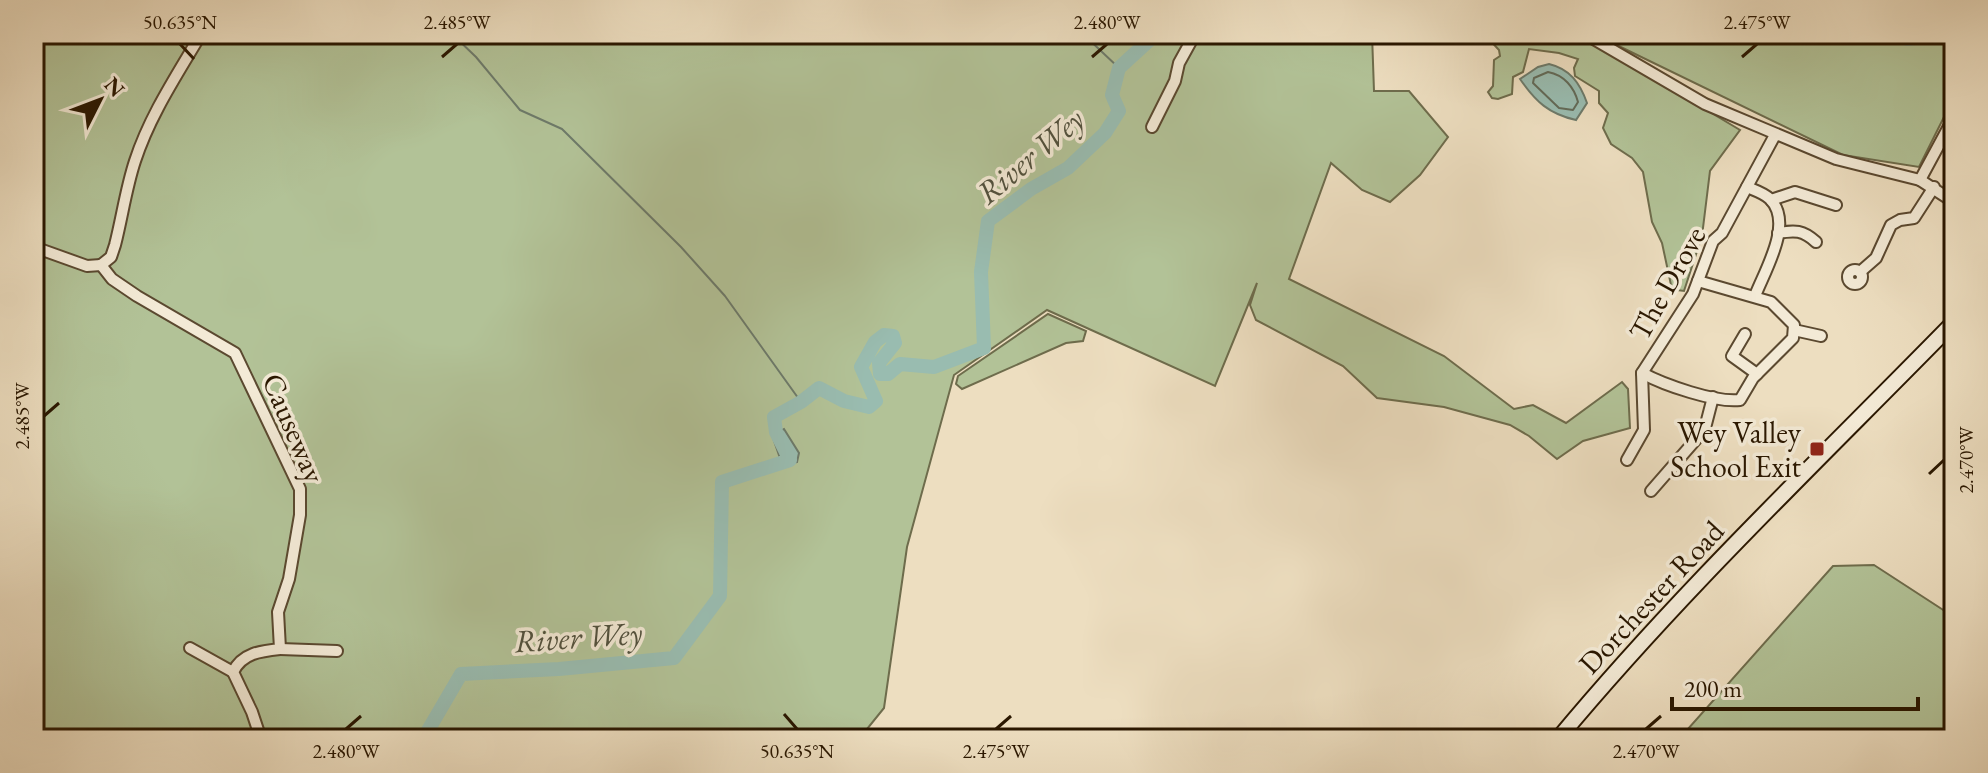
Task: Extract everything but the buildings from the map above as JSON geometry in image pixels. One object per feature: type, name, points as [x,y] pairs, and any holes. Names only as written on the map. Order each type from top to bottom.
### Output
[{"type":"main road","name":"Dorchester Road","points":[[1558,739],[1611,675],[1696,582],[1841,440],[1954,322]]},
{"type":"street","points":[[34,247],[87,266],[101,265],[111,257],[141,144],[201,34]]},
{"type":"street","points":[[925,34],[938,34]]},
{"type":"street","points":[[1152,127],[1195,34]]},
{"type":"street","points":[[1585,34],[1705,104],[1836,159],[1920,180],[1954,202]]},
{"type":"street","points":[[1920,180],[1954,117]]},
{"type":"street","name":"The Drove","points":[[1627,460],[1644,430],[1642,373],[1693,294],[1713,241],[1722,233],[1775,135]]},
{"type":"street","points":[[1747,187],[1771,200],[1778,217],[1778,233],[1755,296]]},
{"type":"street","points":[[1860,272],[1876,258],[1891,225],[1914,218],[1934,187]]},
{"type":"street","points":[[1771,200],[1795,192],[1836,205]]},
{"type":"street","points":[[1778,233],[1793,230],[1806,232],[1816,242]]},
{"type":"street","name":"Causeway","points":[[101,265],[112,279],[137,296],[235,353],[294,476],[300,489],[300,515],[289,579],[278,612],[280,649]]},
{"type":"street","points":[[1642,373],[1654,380],[1713,397],[1740,400],[1757,374],[1793,338],[1794,325],[1771,302],[1698,281]]},
{"type":"street","points":[[1794,330],[1821,336]]},
{"type":"street","points":[[1745,334],[1732,356],[1757,374]]},
{"type":"street","points":[[1651,491],[1705,428],[1713,397]]},
{"type":"street","points":[[190,648],[233,672],[261,739]]},
{"type":"street","points":[[233,672],[237,663],[245,657],[280,649],[337,651]]},
{"type":"green space","points":[[34,34],[1372,34],[1374,91],[1409,91],[1448,137],[1420,175],[1390,202],[1362,190],[1331,163],[1289,279],[1444,356],[1514,409],[1533,405],[1566,423],[1622,382],[1628,389],[1630,428],[1583,441],[1557,459],[1510,425],[1444,407],[1377,398],[1343,366],[1256,320],[1250,305],[1257,283],[1215,386],[1047,310],[954,375],[907,547],[884,708],[859,739],[34,739]]},
{"type":"green space","points":[[1477,34],[1579,34],[1740,130],[1710,171],[1702,236],[1684,291],[1671,285],[1662,243],[1652,222],[1643,172],[1632,158],[1611,144],[1603,128],[1608,113],[1599,103],[1599,91],[1575,76],[1578,59],[1529,49],[1523,72],[1513,77],[1512,94],[1492,98],[1488,92],[1493,86],[1494,60],[1500,56],[1499,50],[1487,37]]},
{"type":"green space","points":[[1594,34],[1954,34],[1954,97],[1919,167],[1843,155]]},
{"type":"green space","points":[[1048,314],[1086,331],[1083,341],[1066,343],[962,389],[956,384],[958,376]]},
{"type":"green space","points":[[1874,565],[1954,617],[1954,739],[1679,739],[1833,566]]},
{"type":"water","points":[[1549,64],[1568,73],[1581,89],[1587,103],[1576,120],[1544,106],[1520,79]]},
{"type":"water","points":[[784,429],[799,453],[797,462],[782,464],[772,435]]},
{"type":"waterway","points":[[452,34],[476,57],[520,110],[562,129],[681,247],[725,296],[801,402]]},
{"type":"waterway","points":[[1083,34],[1119,68]]},
{"type":"waterway","name":"River Wey","points":[[423,739],[461,674],[674,658],[720,596],[722,482],[790,460],[776,432],[774,417],[819,388],[844,401],[869,407],[876,401],[861,367],[875,342],[884,335],[893,336],[895,343],[879,363],[880,374],[888,374],[900,364],[934,367],[984,348],[981,272],[988,221],[1031,189],[1068,168],[1105,133],[1119,111],[1112,95],[1119,68],[1156,34]]},
{"type":"waterway","name":"River Wey","points":[[1893,34],[1908,39],[1938,34]]},
{"type":"place","name":"Wey Valley School Exit","points":[[1817,449]]}]
